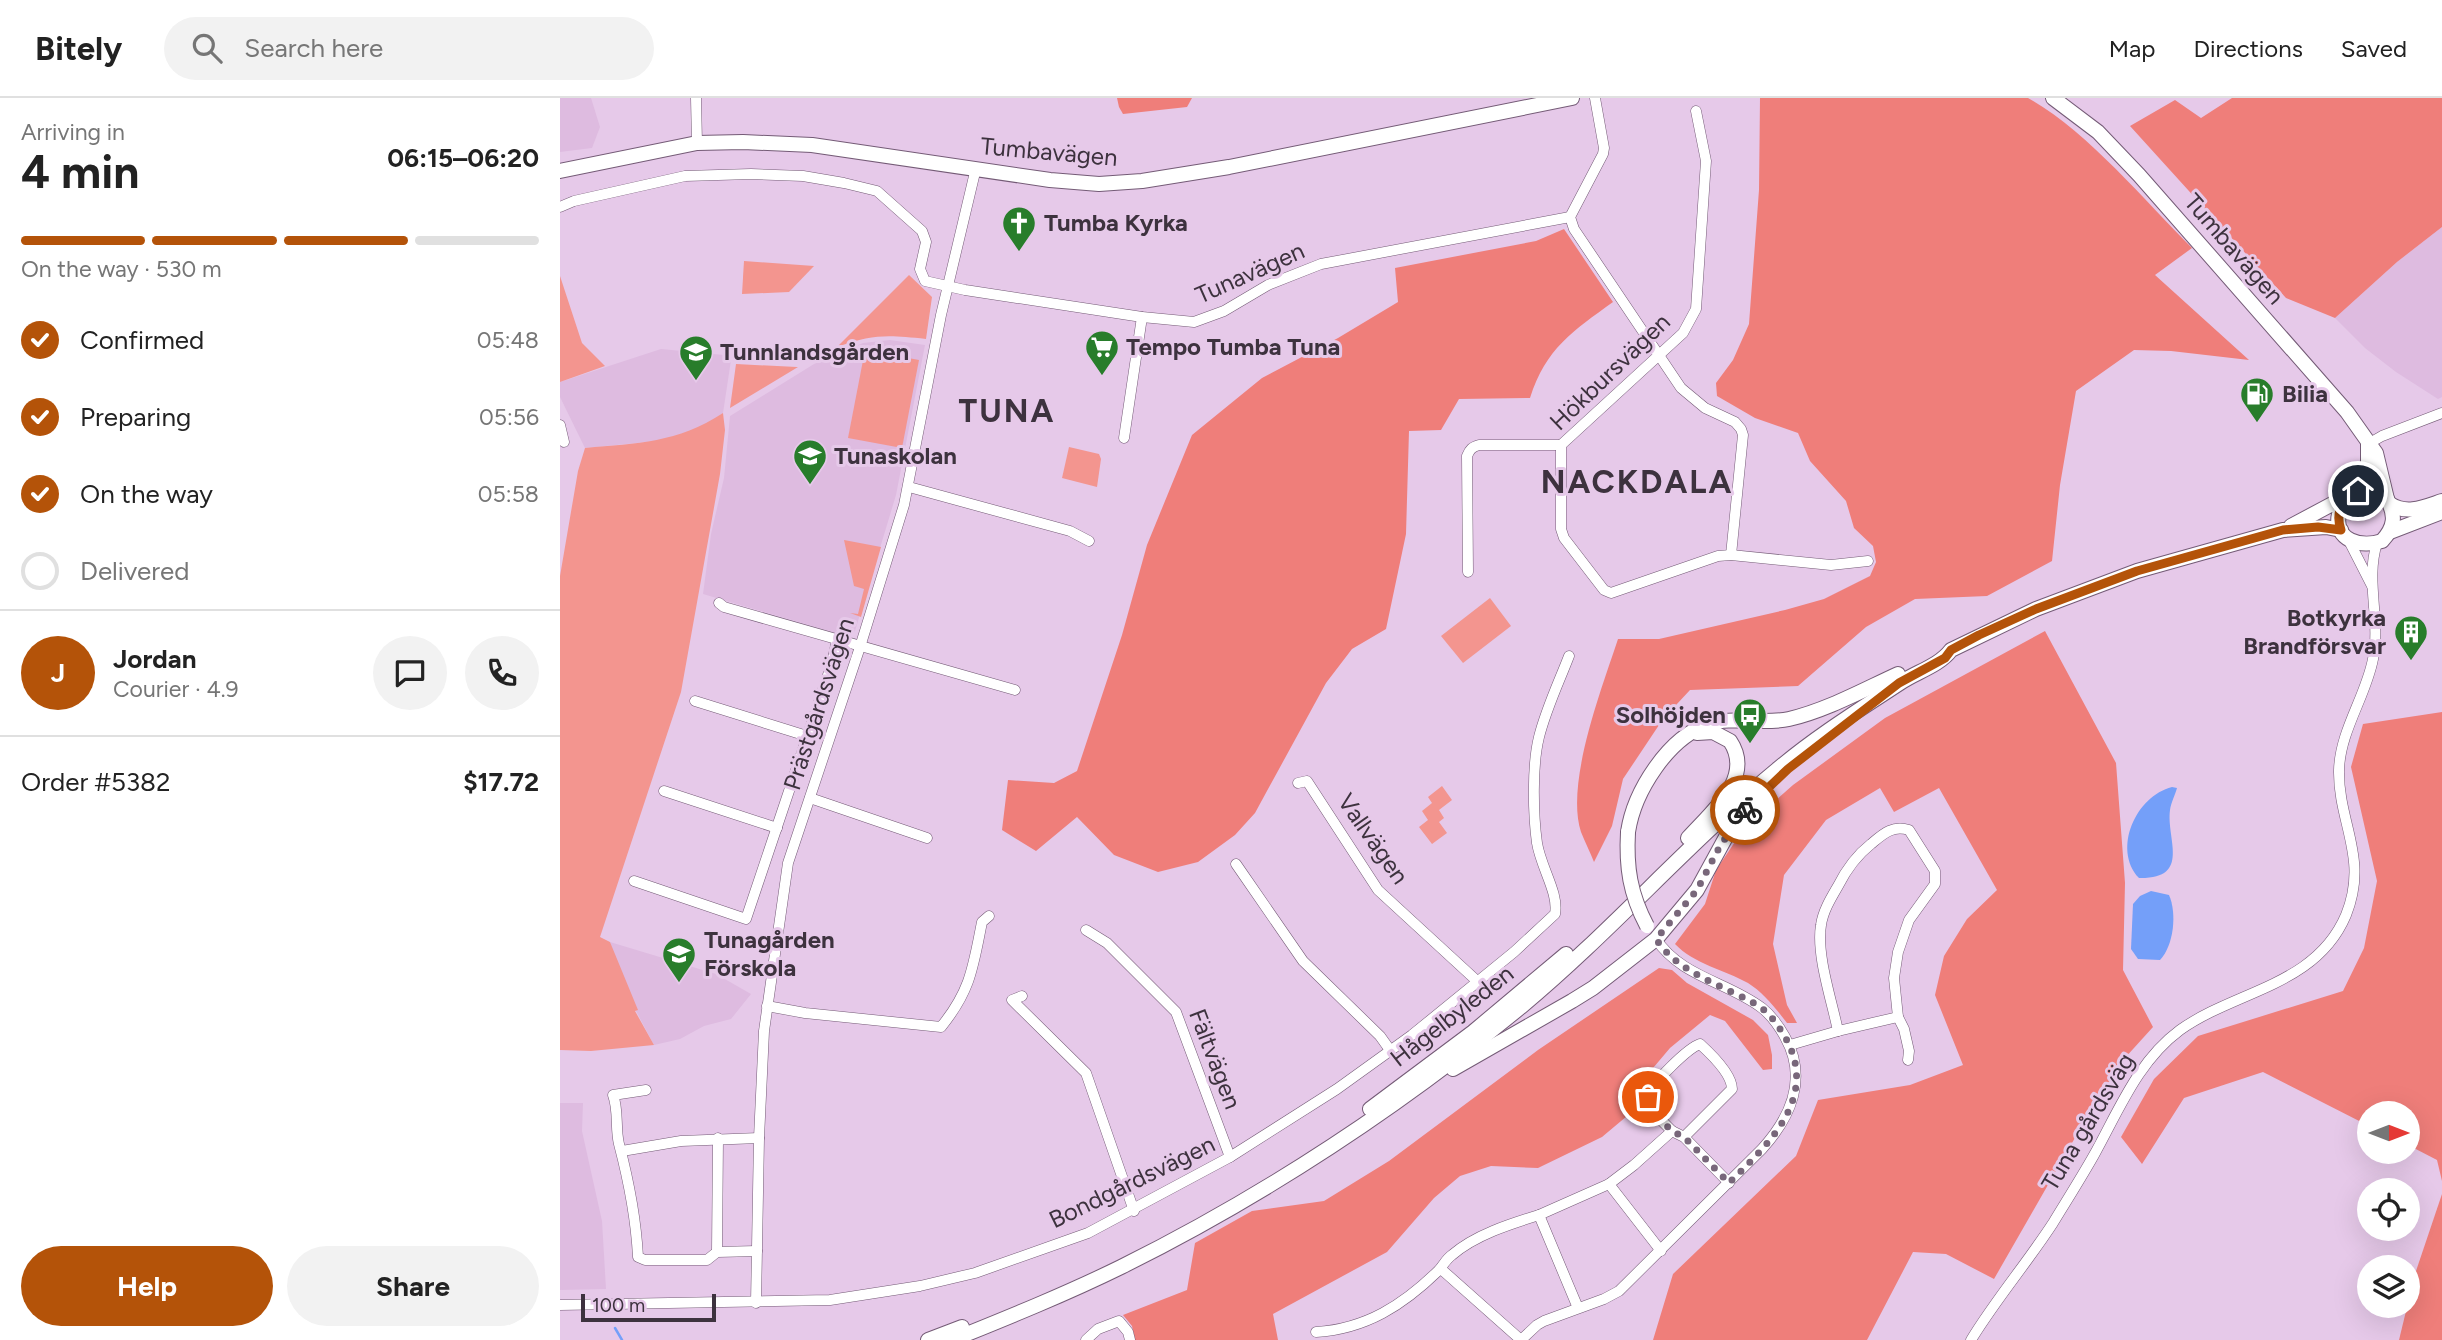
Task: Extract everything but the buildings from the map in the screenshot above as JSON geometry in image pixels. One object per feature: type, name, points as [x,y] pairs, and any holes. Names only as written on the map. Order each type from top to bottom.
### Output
[{"type":"main road","name":"Tumbavägen","points":[[560,171],[696,143],[811,145],[1050,180],[1105,184],[1142,181],[1229,166],[1572,98]]},
{"type":"main road","name":"Tumbavägen","points":[[2053,98],[2098,132],[2139,175],[2347,412],[2376,453],[2388,501]]},
{"type":"main road","points":[[2368,444],[2367,476],[2339,513],[2345,534],[2362,545],[2382,541],[2390,532],[2393,521],[2388,501]]},
{"type":"main road","name":"Tumbavägen","points":[[2383,479],[2394,499],[2408,507],[2421,508]]},
{"type":"main road","points":[[2352,494],[2369,489],[2398,509],[2421,508],[2442,501]]},
{"type":"main road","name":"Hågelbyleden","points":[[2283,530],[2352,494]]},
{"type":"main road","points":[[2390,532],[2442,512]]},
{"type":"main road","name":"Hågelbyleden","points":[[928,1340],[1063,1286],[1123,1257],[1277,1171],[1343,1129],[1473,1032],[1515,997],[1578,943],[1748,782],[1829,718],[1898,679],[1945,658],[1951,650],[2036,609],[2137,571],[2283,530],[2318,527],[2345,534]]},
{"type":"main road","points":[[1656,939],[1647,926],[1631,888],[1627,859],[1628,832],[1633,810],[1647,780],[1670,751],[1707,724],[1726,721],[1762,723],[1803,715],[1898,679]]},
{"type":"main road","points":[[1411,1091],[1572,1001],[1656,939],[1697,890],[1720,846],[1745,809],[1788,769],[1898,679]]},
{"type":"main road","name":"Hågelbyleden","points":[[952,1340],[1067,1293],[1176,1239],[1283,1177],[1411,1091],[1523,1005],[1772,773],[1898,679]]},
{"type":"main road","points":[[1688,838],[1730,790],[1739,764],[1730,741],[1720,735],[1706,732],[1689,736]]},
{"type":"street","points":[[696,98],[696,143]]},
{"type":"street","points":[[1595,98],[1603,154],[1570,217],[1574,229],[1681,388],[1705,408],[1735,422],[1741,429],[1743,435],[1731,555]]},
{"type":"street","name":"Hökbursvägen","points":[[1696,111],[1706,161],[1696,309],[1683,333],[1561,444],[1561,529],[1564,538],[1606,592],[1621,592],[1718,556],[1831,565],[1868,561]]},
{"type":"street","name":"Prästgårdsvägen","points":[[757,1303],[759,1139],[764,1031],[788,863],[909,487],[947,286],[976,168]]},
{"type":"street","points":[[560,207],[574,201],[685,176],[759,174],[803,176],[844,183],[877,191],[922,231],[926,242],[920,270],[923,278],[947,286]]},
{"type":"street","name":"Tunavägen","points":[[947,286],[1142,317],[1194,322],[1224,311],[1268,285],[1321,264],[1570,217]]},
{"type":"street","points":[[1125,438],[1142,317]]},
{"type":"street","points":[[2368,444],[2442,413]]},
{"type":"street","points":[[560,425],[564,442]]},
{"type":"street","points":[[1468,572],[1469,451],[1479,445],[1561,444]]},
{"type":"street","points":[[909,487],[1070,531],[1089,541]]},
{"type":"street","name":"Tuna gårdsväg","points":[[2345,534],[2374,591]]},
{"type":"street","name":"Tuna gårdsväg","points":[[1971,1340],[2042,1240],[2093,1156],[2135,1078],[2150,1058],[2172,1036],[2196,1019],[2283,981],[2298,971],[2330,941],[2345,916],[2351,898],[2355,863],[2341,798],[2339,768],[2373,659],[2376,623],[2374,554],[2377,543]]},
{"type":"street","points":[[719,603],[724,607],[1015,690]]},
{"type":"street","points":[[634,881],[746,919],[832,663],[837,640]]},
{"type":"street","name":"Bondgårdsvägen","points":[[560,1305],[830,1300],[920,1286],[975,1273],[1088,1233],[1133,1211],[1230,1157],[1296,1116],[1412,1035],[1555,915],[1557,904],[1545,875],[1534,824],[1537,749],[1539,735],[1569,656]]},
{"type":"street","points":[[695,701],[807,736]]},
{"type":"street","name":"Vallvägen","points":[[1298,783],[1307,781],[1378,890],[1477,981]]},
{"type":"street","points":[[664,791],[777,828]]},
{"type":"street","points":[[810,798],[927,838]]},
{"type":"street","points":[[1838,1031],[1820,942],[1821,925],[1829,901],[1846,870],[1867,847],[1887,831],[1902,828],[1909,830],[1934,871],[1935,884],[1909,920],[1898,952],[1894,978],[1898,1017],[1909,1051],[1908,1060]]},
{"type":"street","points":[[1236,864],[1303,961],[1380,1036],[1390,1050]]},
{"type":"street","points":[[767,1006],[805,1013],[941,1027],[958,1006],[966,989],[982,922],[989,916]]},
{"type":"street","name":"Fältvägen","points":[[1086,930],[1107,943],[1176,1012],[1230,1157]]},
{"type":"street","points":[[1441,1269],[1521,1340],[1536,1325],[1619,1290],[1729,1183],[1777,1132],[1790,1109],[1796,1069],[1790,1045],[1774,1019],[1761,1008],[1689,971],[1660,946],[1656,939]]},
{"type":"street","points":[[1022,996],[1012,1000],[1086,1073],[1133,1211]]},
{"type":"street","points":[[1790,1045],[1898,1017]]},
{"type":"street","points":[[1684,1137],[1732,1089],[1733,1084],[1700,1044],[1691,1048],[1649,1093],[1648,1107],[1672,1131],[1684,1137],[1729,1183]]},
{"type":"street","points":[[646,1090],[613,1095],[619,1142],[635,1211],[638,1257],[645,1260],[707,1260],[717,1252],[757,1251]]},
{"type":"street","points":[[1316,1332],[1338,1330],[1378,1317],[1402,1302],[1441,1269],[1452,1255],[1474,1240],[1514,1222],[1579,1199],[1609,1184],[1672,1131]]},
{"type":"street","points":[[717,1252],[718,1138]]},
{"type":"street","points":[[622,1151],[681,1141],[759,1139]]},
{"type":"street","points":[[1609,1184],[1661,1251]]},
{"type":"street","points":[[1539,1214],[1578,1308]]},
{"type":"street","points":[[1086,1340],[1098,1329],[1119,1321],[1128,1332],[1130,1340]]},
{"type":"shaded area","points":[[560,98],[591,98],[600,127],[592,148],[560,152]]},
{"type":"shaded area","points":[[1117,98],[1192,98],[1187,107],[1123,114]]},
{"type":"shaded area","points":[[1760,98],[2028,98],[2072,128],[2093,147],[2192,248],[2155,275],[2249,360],[2171,351],[2134,350],[2076,391],[2060,485],[2052,561],[1987,596],[1915,599],[1866,627],[1798,686],[1690,690],[1663,719],[1623,779],[1612,826],[1594,862],[1581,832],[1577,812],[1578,788],[1581,762],[1595,709],[1618,639],[1659,639],[1824,599],[1870,576],[1876,562],[1873,546],[1854,528],[1846,501],[1810,461],[1798,433],[1755,418],[1717,396],[1716,383],[1733,360],[1749,324],[1759,190]]},
{"type":"shaded area","points":[[2232,98],[2442,98],[2442,227],[2397,262],[2335,318],[2286,298],[2130,126],[2175,100],[2201,118]]},
{"type":"shaded area","points":[[2442,227],[2442,397],[2438,399],[2365,348],[2335,318],[2397,262]]},
{"type":"shaded area","points":[[1564,229],[1613,302],[1562,342],[1544,366],[1530,398],[1459,399],[1441,430],[1409,431],[1406,534],[1386,629],[1352,649],[1326,683],[1255,813],[1235,835],[1198,862],[1158,872],[1114,855],[1077,817],[1036,851],[1002,830],[1008,780],[1054,783],[1077,771],[1122,635],[1147,545],[1192,435],[1262,378],[1338,338],[1398,302],[1395,268],[1536,241]]},
{"type":"shaded area","points":[[744,261],[814,266],[789,292],[742,294]]},
{"type":"shaded area","points":[[909,275],[932,297],[926,339],[881,337],[837,347]]},
{"type":"shaded area","points":[[560,276],[582,343],[605,366],[560,382]]},
{"type":"shaded area","name":"Tunaskolan","points":[[890,340],[925,345],[896,495],[855,631],[846,636],[703,594],[711,534],[724,478],[730,416],[814,364],[863,343]]},
{"type":"shaded area","points":[[661,349],[724,355],[731,360],[723,413],[701,428],[658,441],[585,448],[560,397],[560,382]]},
{"type":"shaded area","points":[[865,350],[919,360],[902,448],[848,438]]},
{"type":"shaded area","points":[[736,364],[797,367],[798,367],[730,408]]},
{"type":"shaded area","points":[[723,413],[725,430],[720,474],[681,692],[600,937],[610,942],[638,1010],[635,1011],[654,1045],[591,1051],[560,1050],[560,576],[578,471],[585,448],[640,443],[673,436]]},
{"type":"shaded area","points":[[1069,447],[1099,454],[1101,459],[1097,487],[1062,478]]},
{"type":"shaded area","points":[[844,540],[881,547],[861,617],[850,613],[858,614],[864,589],[854,586]]},
{"type":"shaded area","points":[[1490,598],[1511,626],[1463,663],[1441,636]]},
{"type":"shaded area","points":[[2045,631],[2116,763],[2125,883],[2123,970],[2153,1027],[2124,1059],[2080,1129],[1994,1279],[1946,1254],[1913,1252],[1867,1340],[1653,1340],[1673,1274],[1796,1156],[1818,1100],[1910,1085],[1963,1065],[1935,995],[1944,956],[1967,919],[1997,890],[1939,788],[1894,812],[1880,788],[1826,820],[1784,875],[1773,944],[1787,1005],[1797,1023],[1787,1023],[1764,996],[1748,983],[1700,962],[1675,944],[1705,904],[1716,870],[1745,827],[1793,785],[1885,718]]},
{"type":"shaded area","points":[[2442,712],[2442,1181],[2437,1160],[2420,1151],[2420,1101],[2357,1101],[2357,1120],[2263,1072],[2184,1098],[2142,1164],[2121,1137],[2154,1079],[2198,1036],[2343,991],[2364,948],[2377,881],[2351,767],[2363,724]]},
{"type":"shaded area","points":[[1442,786],[1452,800],[1439,810],[1444,818],[1439,822],[1447,833],[1432,844],[1419,827],[1428,820],[1422,811],[1432,803],[1428,797]]},
{"type":"shaded area","name":"Tunagården Förskola","points":[[610,942],[716,974],[751,994],[731,1019],[704,1026],[680,1039],[654,1045],[627,994]]},
{"type":"shaded area","points":[[1659,968],[1672,970],[1687,983],[1753,1020],[1768,1035],[1772,1069],[1763,1070],[1725,1021],[1710,1015],[1670,1048],[1637,1087],[1633,1111],[1602,1137],[1538,1168],[1491,1166],[1460,1176],[1434,1198],[1387,1252],[1273,1314],[1278,1340],[1135,1340],[1132,1326],[1123,1315],[1187,1290],[1195,1243],[1252,1211],[1324,1201],[1389,1161],[1538,1050]]},
{"type":"shaded area","points":[[560,1103],[583,1103],[582,1131],[602,1221],[606,1289],[560,1290]]},
{"type":"shaded area","points":[[2442,1194],[2442,1340],[2399,1340],[2404,1318],[2420,1318],[2420,1259]]},
{"type":"water","points":[[2177,788],[2170,810],[2173,855],[2171,865],[2166,872],[2155,877],[2139,878],[2131,866],[2128,853],[2132,825],[2148,801],[2159,792]]},
{"type":"water","points":[[2151,891],[2169,895],[2173,911],[2171,938],[2160,960],[2138,959],[2131,949],[2133,904],[2140,896]]},
{"type":"waterway","points":[[615,1328],[622,1340]]},
{"type":"way so far","points":[[1648,1097],[1648,1107],[1672,1131],[1684,1137],[1729,1183],[1777,1132],[1790,1109],[1796,1069],[1790,1045],[1774,1019],[1761,1008],[1689,971],[1660,946],[1656,939],[1697,890],[1720,846],[1745,810]]},
{"type":"place","name":"Tumba Kyrka","points":[[1019,253]]},
{"type":"place","name":"Tempo Tumba Tuna","points":[[1102,377]]},
{"type":"place","name":"Tunnlandsgården","points":[[696,382]]},
{"type":"place","name":"Bilia","points":[[2257,424]]},
{"type":"place","name":"Tunaskolan","points":[[810,486]]},
{"type":"place","name":"Botkyrka Brandförsvar","points":[[2411,662]]},
{"type":"place","name":"Solhöjden","points":[[1750,745]]},
{"type":"place","name":"Tunagården Förskola","points":[[679,984]]},
{"type":"district","name":"TUNA","points":[[1007,411]]},
{"type":"district","name":"NACKDALA","points":[[1637,482]]},
{"type":"route","points":[[1745,810],[1788,769],[1899,683],[1945,658],[1951,650],[1979,635],[2036,609],[2137,571],[2283,530],[2318,527],[2341,530],[2339,513],[2345,498],[2358,491]]}]
